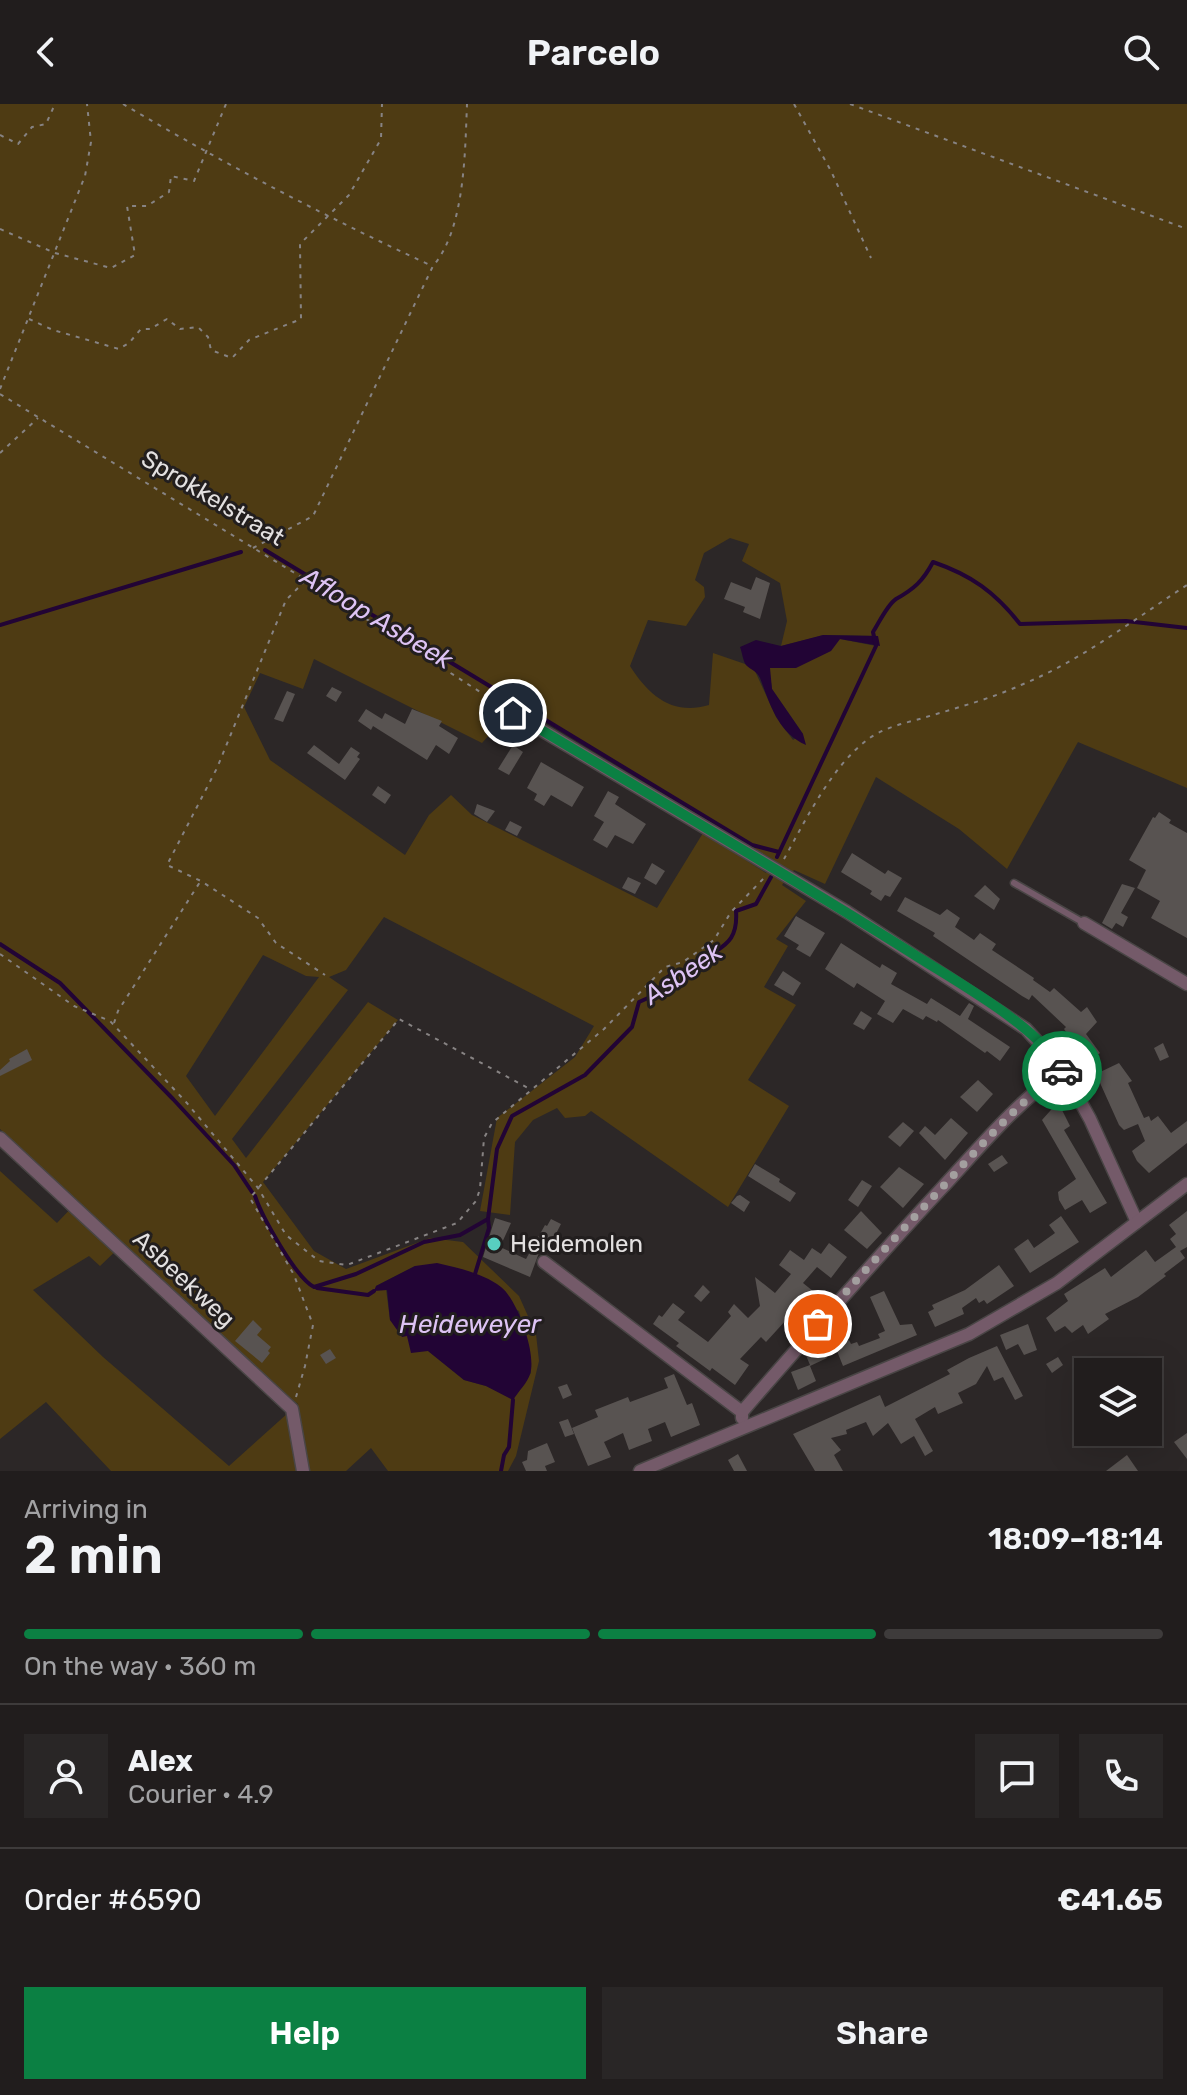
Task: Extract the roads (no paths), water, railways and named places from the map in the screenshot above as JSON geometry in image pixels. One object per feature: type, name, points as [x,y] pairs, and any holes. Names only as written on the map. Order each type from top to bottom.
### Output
[{"type":"street","points":[[513,713],[776,870],[962,985],[1026,1029],[1063,1070],[1090,1119],[1137,1222]]},
{"type":"street","points":[[1084,923],[1187,984]]},
{"type":"street","points":[[742,1412],[875,1258],[1004,1121],[1037,1089],[1063,1070]]},
{"type":"street","name":"Asbeekweg","points":[[0,1138],[292,1409],[303,1471]]},
{"type":"street","points":[[640,1471],[969,1334],[1057,1283],[1187,1184]]},
{"type":"street","points":[[544,1262],[742,1412],[744,1429]]},
{"type":"lane","points":[[1014,883],[1084,923]]},
{"type":"water","points":[[823,635],[878,636],[880,646],[840,639],[831,651],[796,668],[770,668],[772,689],[803,734],[806,745],[796,740],[782,725],[759,676],[745,663],[740,647],[756,640],[781,646]]},
{"type":"water","name":"Heideweyer","points":[[437,1263],[486,1278],[501,1287],[513,1303],[528,1341],[531,1365],[527,1380],[513,1400],[486,1386],[464,1380],[428,1351],[411,1353],[407,1336],[402,1337],[390,1320],[387,1290],[374,1291],[376,1286],[415,1266]]},
{"type":"waterway","name":"Afloop Asbeek","points":[[265,550],[752,845],[779,852]]},
{"type":"waterway","name":"Afloop Asbeek","points":[[0,625],[241,552]]},
{"type":"waterway","name":"Asbeek","points":[[777,857],[876,646],[873,632],[889,605],[918,584],[933,562],[981,586],[1020,624],[1126,621],[1187,628]]},
{"type":"waterway","name":"Asbeek","points":[[255,1196],[289,1260],[314,1287],[356,1274],[424,1242],[460,1235],[488,1219],[497,1149],[512,1116],[585,1075],[632,1027],[639,1002],[657,994],[671,975],[695,971],[729,941],[736,924],[736,911],[756,904],[771,877]]},
{"type":"waterway","name":"Asbeek","points":[[0,944],[60,983],[234,1165],[252,1192]]},
{"type":"waterway","points":[[475,1274],[489,1228],[488,1219]]},
{"type":"waterway","name":"Asbeek","points":[[317,1288],[368,1295],[374,1291]]},
{"type":"waterway","points":[[501,1471],[509,1447],[513,1400]]},
{"type":"place","name":"Heidemolen","points":[[494,1244]]}]
